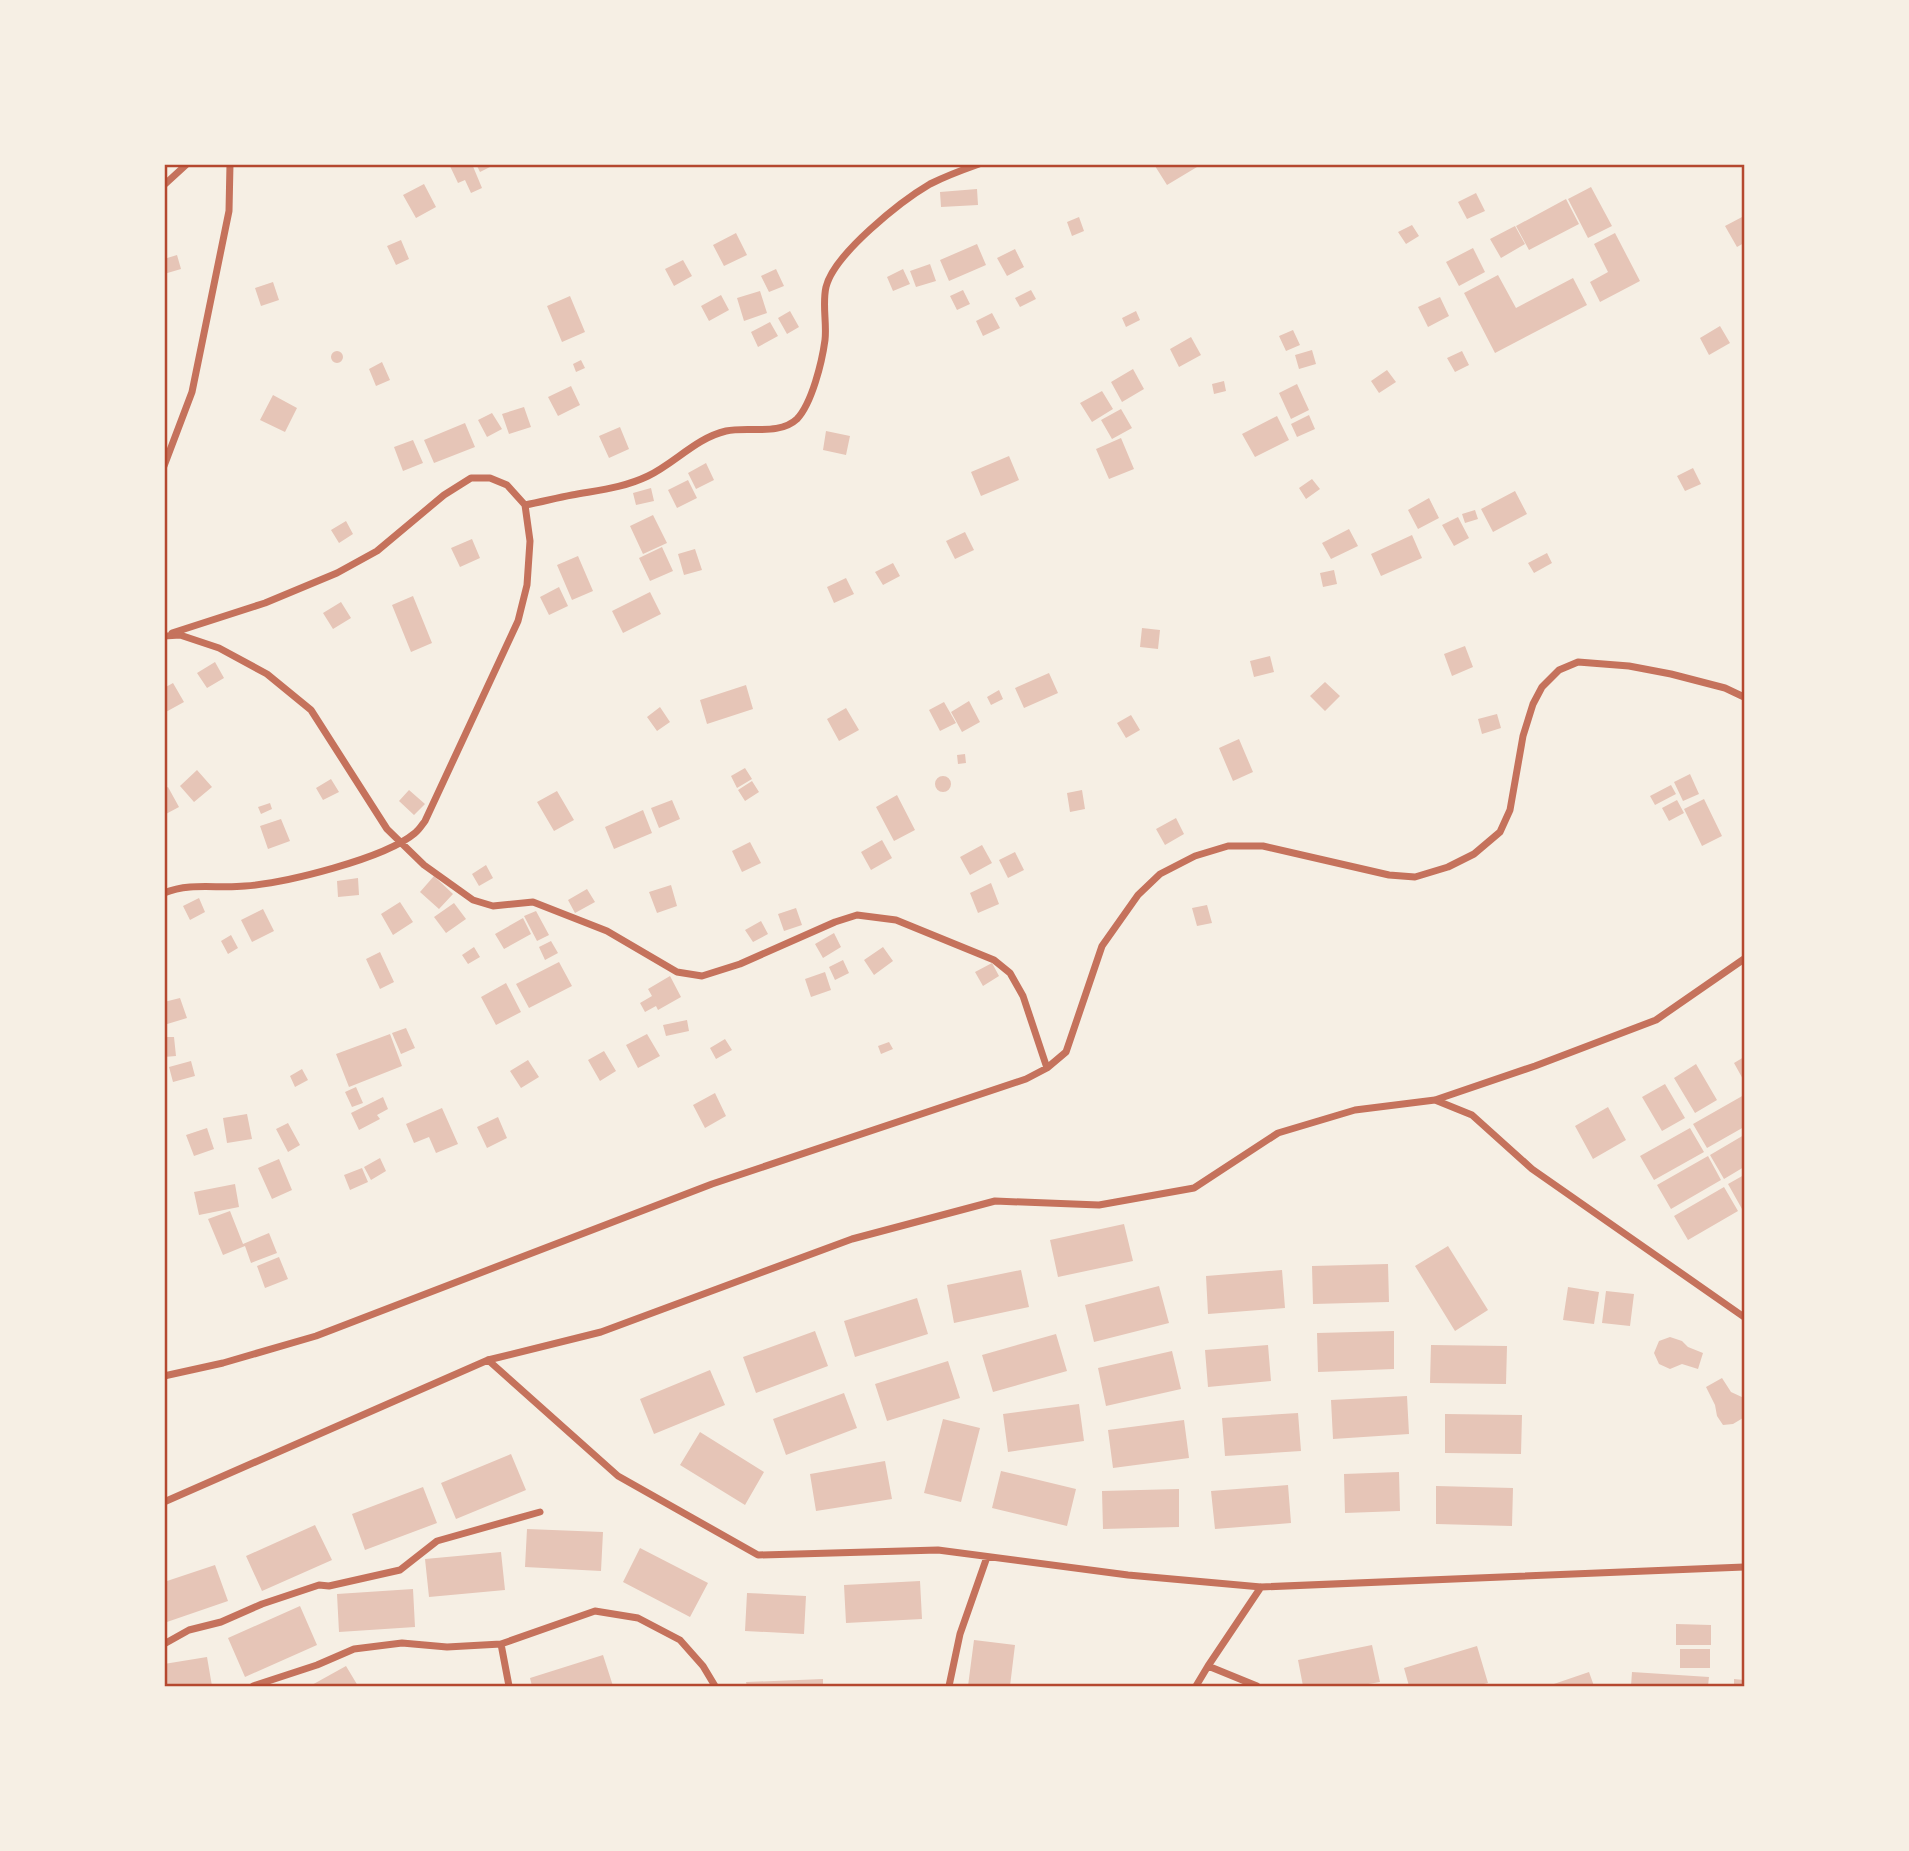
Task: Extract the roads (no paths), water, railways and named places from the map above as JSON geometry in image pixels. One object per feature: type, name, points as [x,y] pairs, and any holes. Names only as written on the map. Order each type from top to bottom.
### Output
[{"type":"street","points":[[164,185],[187,164]]},
{"type":"street","points":[[164,466],[192,392],[229,211],[230,164]]},
{"type":"street","points":[[525,506],[618,488],[650,475],[711,435],[738,428],[778,429],[796,421],[807,406],[812,390],[825,340],[826,287],[838,264],[861,236],[927,186],[979,164]]},
{"type":"street","points":[[164,636],[265,603],[337,573],[377,551],[444,495],[471,478],[490,478],[508,485],[525,506],[530,541],[527,585],[518,621],[425,821],[416,833],[383,852],[297,877],[245,886],[190,887],[165,892]]},
{"type":"street","points":[[164,636],[180,635],[219,648],[267,674],[311,710],[387,829],[424,864],[473,900],[493,906],[533,902],[607,931],[677,972],[702,976],[740,964],[846,918],[857,915],[896,920],[994,960],[1010,974],[1023,996],[1047,1068]]},
{"type":"street","points":[[164,1376],[223,1363],[316,1336],[712,1184],[1026,1079],[1047,1068],[1066,1052],[1102,946],[1138,895],[1160,874],[1195,856],[1228,846],[1263,846],[1389,875],[1415,877],[1448,867],[1474,854],[1500,832],[1510,810],[1523,736],[1533,704],[1542,687],[1559,670],[1578,662],[1601,662],[1660,672],[1725,688],[1745,697]]},
{"type":"street","points":[[164,1502],[488,1360],[601,1332],[852,1239],[995,1201],[1099,1205],[1194,1188],[1278,1133],[1354,1110],[1435,1100],[1656,1020],[1745,959]]},
{"type":"street","points":[[1435,1100],[1472,1115],[1532,1169],[1745,1317]]},
{"type":"street","points":[[488,1360],[618,1476],[758,1555],[938,1550],[1128,1575],[1261,1587],[1745,1567]]},
{"type":"street","points":[[164,1644],[189,1630],[220,1622],[262,1604],[319,1585],[329,1586],[400,1570],[437,1541],[540,1512]]},
{"type":"street","points":[[949,1686],[960,1634],[987,1557]]},
{"type":"street","points":[[1196,1686],[1261,1587]]},
{"type":"street","points":[[253,1686],[317,1665],[354,1649],[402,1643],[447,1647],[502,1644],[595,1611],[638,1618],[680,1640],[715,1686]]},
{"type":"street","points":[[502,1644],[509,1686]]},
{"type":"street","points":[[1208,1665],[1257,1686]]}]
